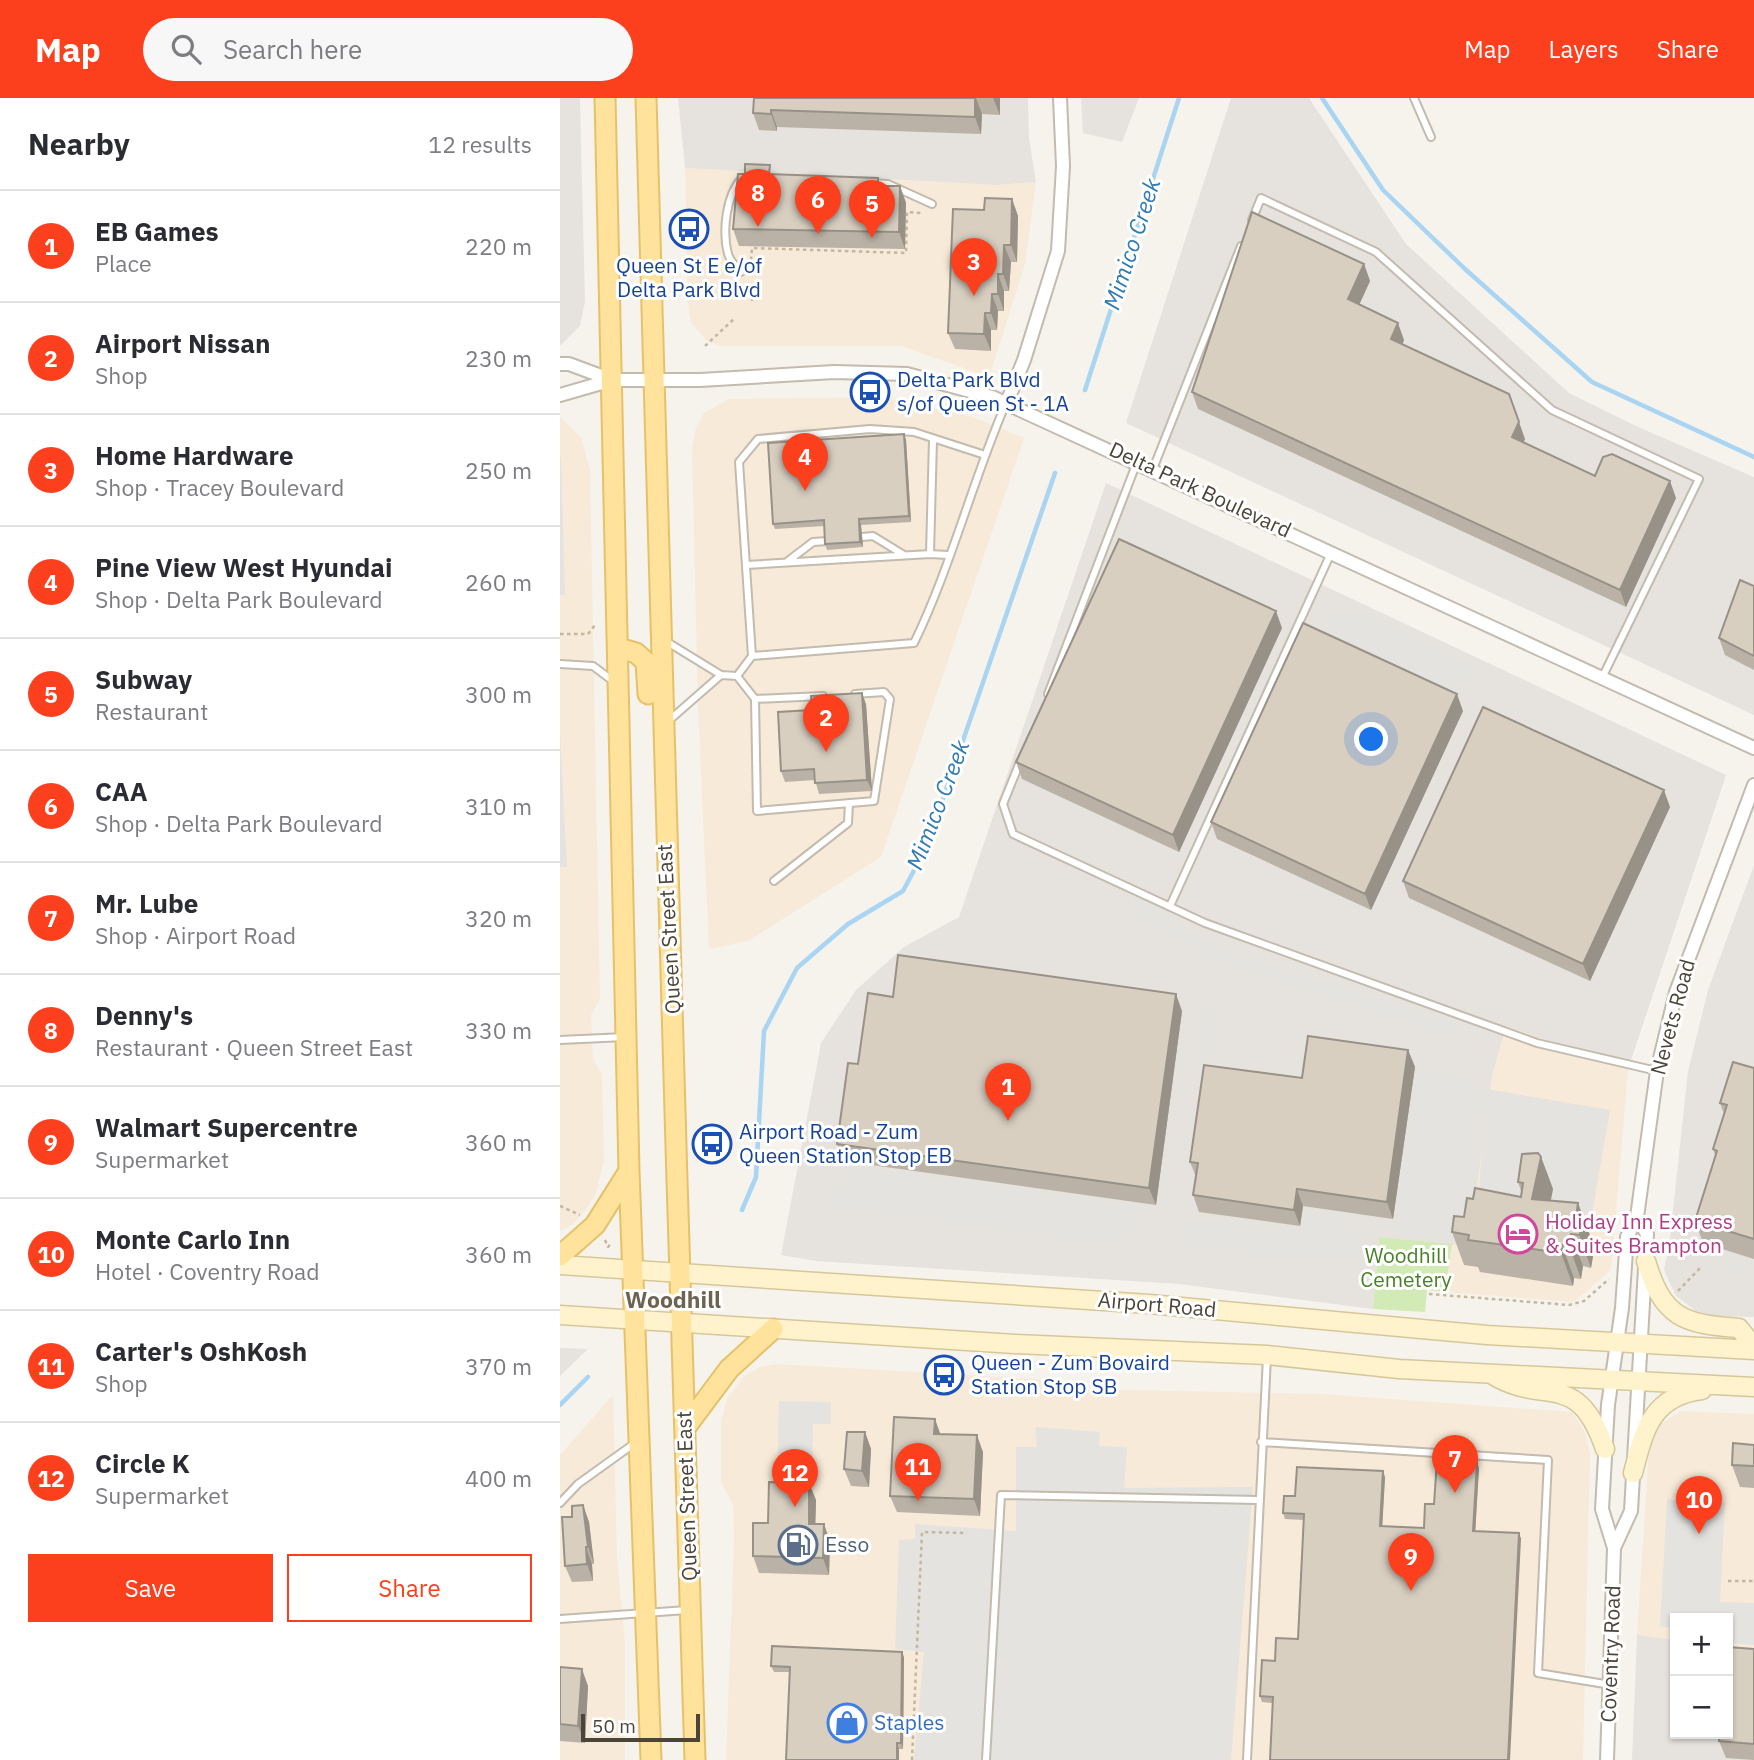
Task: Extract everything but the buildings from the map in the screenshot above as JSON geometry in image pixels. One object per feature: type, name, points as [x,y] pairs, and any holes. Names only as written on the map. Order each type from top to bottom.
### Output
[{"type":"main road","name":"Queen Street East","points":[[605,98],[629,1171],[644,1613],[652,1760]]},
{"type":"main road","name":"Queen Street East","points":[[646,98],[659,637],[695,1760]]},
{"type":"main road","points":[[619,648],[636,653],[646,663],[648,714],[662,727]]},
{"type":"main road","points":[[560,1256],[595,1225],[629,1171]]},
{"type":"main road","points":[[1646,1261],[1654,1287],[1672,1313],[1704,1325],[1739,1328],[1754,1349]]},
{"type":"main road","name":"Airport Road","points":[[560,1265],[1088,1299],[1488,1335],[1754,1349]]},
{"type":"main road","name":"Airport Road","points":[[560,1315],[1069,1347],[1267,1354],[1399,1369],[1754,1387]]},
{"type":"main road","points":[[685,1428],[729,1369],[773,1329]]},
{"type":"main road","points":[[1491,1374],[1512,1387],[1565,1394],[1579,1402],[1593,1419],[1605,1449]]},
{"type":"main road","points":[[1633,1474],[1643,1431],[1665,1404],[1692,1391],[1732,1386]]},
{"type":"street","points":[[1007,402],[1024,360],[1058,251],[1063,166],[1060,98]]},
{"type":"street","points":[[560,364],[569,364],[612,380]]},
{"type":"street","name":"Delta Park Boulevard","points":[[612,380],[834,372],[907,374],[1007,402],[1754,748]]},
{"type":"street","points":[[560,395],[612,380]]},
{"type":"street","name":"Nevets Road","points":[[1617,1342],[1627,1237],[1637,1217],[1657,1072],[1676,992],[1754,785]]},
{"type":"street","name":"Nevets Road","points":[[1637,1217],[1647,1234],[1641,1344]]},
{"type":"street","name":"Coventry Road","points":[[1607,1760],[1612,1685],[1614,1548],[1602,1508],[1605,1449],[1617,1342]]},
{"type":"street","name":"Coventry Road","points":[[1614,1548],[1631,1511],[1641,1344]]},
{"type":"lane","points":[[1414,98],[1431,137]]},
{"type":"lane","points":[[741,272],[728,256],[729,201],[733,189],[743,178],[756,178]]},
{"type":"lane","points":[[862,183],[888,184],[932,204]]},
{"type":"lane","points":[[1251,223],[1261,198],[1376,252],[1552,410],[1699,479],[1602,678]]},
{"type":"lane","points":[[1153,469],[1245,236]]},
{"type":"lane","points":[[752,656],[914,643],[933,604],[948,555],[1007,402]]},
{"type":"lane","points":[[737,676],[752,656],[739,462],[758,439],[870,429],[914,432],[985,455]]},
{"type":"lane","points":[[930,554],[933,439]]},
{"type":"lane","points":[[1044,702],[1137,461]]},
{"type":"lane","points":[[862,537],[873,536],[904,555]]},
{"type":"lane","points":[[787,562],[813,542],[827,541]]},
{"type":"lane","points":[[1170,906],[1331,551]]},
{"type":"lane","points":[[746,565],[904,555],[948,555]]},
{"type":"lane","points":[[659,637],[721,675],[737,676],[755,699],[757,811],[874,802],[890,699],[884,692],[844,695]]},
{"type":"lane","points":[[560,664],[593,666],[620,686]]},
{"type":"lane","points":[[662,727],[721,675]]},
{"type":"lane","points":[[755,699],[831,695]]},
{"type":"lane","points":[[1024,753],[1003,804],[1013,834],[1205,923],[1537,1043],[1657,1072]]},
{"type":"lane","points":[[774,881],[848,823],[849,803]]},
{"type":"lane","points":[[560,1040],[626,1037]]},
{"type":"lane","points":[[1247,1760],[1267,1354]]},
{"type":"lane","points":[[560,1503],[578,1484],[638,1441]]},
{"type":"lane","points":[[1261,1442],[1548,1460],[1538,1673],[1612,1685]]},
{"type":"lane","points":[[986,1760],[1001,1495],[1259,1500]]},
{"type":"lane","points":[[560,1619],[691,1610]]},
{"type":"path","points":[[751,260],[752,248],[906,253],[907,212],[921,213]]},
{"type":"path","points":[[752,301],[753,282]]},
{"type":"path","points":[[705,346],[735,318]]},
{"type":"path","points":[[560,634],[588,634],[595,625]]},
{"type":"path","points":[[560,1206],[586,1217]]},
{"type":"path","points":[[1674,1296],[1700,1268]]},
{"type":"path","points":[[1429,1294],[1569,1305],[1584,1301],[1613,1276]]},
{"type":"path","points":[[912,1760],[922,1532],[967,1533]]},
{"type":"path","points":[[1728,1581],[1754,1581]]},
{"type":"shaded area","points":[[560,98],[580,98],[585,302],[580,326],[560,346]]},
{"type":"shaded area","points":[[678,98],[1028,98],[1029,138],[1036,182],[996,185],[685,168]]},
{"type":"shaded area","points":[[1081,98],[1139,98],[1122,142],[1083,133]]},
{"type":"shaded area","points":[[1231,98],[1309,98],[1406,244],[1569,393],[1638,427],[1754,477],[1754,715],[1126,423]]},
{"type":"shaded area","points":[[685,168],[996,185],[1036,182],[1025,264],[989,377],[901,346],[721,346],[707,341],[691,322],[688,303]]},
{"type":"shaded area","points":[[883,397],[973,417],[1024,438],[881,857],[748,941],[709,949],[698,708],[692,449],[695,431],[704,413],[729,399]]},
{"type":"shaded area","points":[[560,417],[581,438],[590,470],[600,999],[591,1015],[593,1059],[602,1074],[604,1160],[596,1193],[573,1224],[560,1231]]},
{"type":"shaded area","points":[[560,456],[561,458],[565,595],[560,595]]},
{"type":"shaded area","points":[[1106,483],[1726,775],[1628,1069],[1506,1026],[1492,1076],[1469,1246],[1379,1237],[1373,1309],[1179,1284],[816,1261],[781,1255],[821,1043],[856,990],[904,947],[959,917]]},
{"type":"shaded area","points":[[1342,606],[1474,665],[1457,703],[1317,641],[1329,614],[1337,617]]},
{"type":"shaded area","points":[[560,732],[567,867],[560,867]]},
{"type":"shaded area","points":[[1754,865],[1754,1317],[1716,1316],[1696,1311],[1676,1296],[1664,1270],[1669,1247],[1688,1071],[1708,990]]},
{"type":"shaded area","points":[[1134,897],[1214,948],[1461,1024],[1456,1039],[1204,958],[1126,907]]},
{"type":"shaded area","points":[[1206,1006],[1219,1008],[1208,1079],[1194,1076]]},
{"type":"shaded area","points":[[1506,1025],[1628,1069],[1611,1270],[1574,1302],[1445,1292],[1452,1244],[1468,1246],[1492,1076]]},
{"type":"shaded area","points":[[1417,1068],[1483,1081],[1467,1242],[1394,1234]]},
{"type":"shaded area","points":[[1486,1089],[1610,1110],[1588,1237],[1477,1219]]},
{"type":"shaded area","points":[[844,1165],[1144,1207],[1140,1235],[1127,1235],[1124,1247],[831,1207]]},
{"type":"shaded area","points":[[1306,1213],[1348,1219],[1346,1231],[1357,1232],[1361,1239],[1360,1262],[1186,1250],[1188,1220],[1302,1230]]},
{"type":"shaded area","points":[[1714,1255],[1754,1268],[1754,1278],[1711,1264]]},
{"type":"shaded area","points":[[560,1348],[588,1349],[560,1376]]},
{"type":"shaded area","points":[[778,1364],[1034,1379],[1083,1389],[1322,1394],[1572,1412],[1585,1432],[1590,1455],[1583,1760],[726,1760],[734,1539],[733,1504],[721,1482],[721,1420],[727,1399],[744,1376],[760,1367]]},
{"type":"shaded area","points":[[613,1395],[617,1557],[625,1643],[625,1760],[560,1760],[560,1455]]},
{"type":"shaded area","points":[[779,1401],[831,1402],[831,1424],[813,1424],[812,1485],[777,1484]]},
{"type":"shaded area","points":[[1681,1411],[1754,1414],[1754,1651],[1733,1648],[1733,1613],[1670,1613],[1670,1639],[1637,1635],[1649,1449],[1661,1424]]},
{"type":"shaded area","points":[[1035,1427],[1100,1432],[1099,1446],[1127,1447],[1124,1488],[1253,1487],[1231,1760],[914,1760],[924,1652],[895,1649],[899,1540],[915,1539],[915,1524],[1016,1531],[1016,1447],[1037,1447]]},
{"type":"shaded area","points":[[1703,1482],[1703,1499],[1725,1503],[1720,1602],[1754,1603],[1754,1645],[1733,1643],[1733,1613],[1670,1613],[1670,1628],[1660,1626],[1667,1499],[1681,1501],[1681,1483]]},
{"type":"shaded area","points":[[1637,1635],[1670,1639],[1670,1739],[1733,1739],[1733,1648],[1754,1651],[1754,1760],[1632,1760]]},
{"type":"green space","name":"Woodhill Cemetery","points":[[1379,1237],[1452,1244],[1445,1292],[1427,1290],[1425,1312],[1373,1309]]},
{"type":"waterway","name":"Mimico Creek","points":[[1085,390],[1179,98]]},
{"type":"waterway","points":[[1322,98],[1383,190],[1465,269],[1592,382],[1754,457]]},
{"type":"waterway","name":"Mimico Creek","points":[[742,1210],[756,1177],[764,1031],[797,968],[848,924],[903,891],[926,848],[1055,473]]},
{"type":"waterway","name":"Mimico Creek","points":[[560,1405],[588,1377]]},
{"type":"place","name":"Denny's","points":[[758,227]]},
{"type":"place","name":"Queen St E e/of Delta Park Blvd","points":[[689,229]]},
{"type":"place","name":"CAA","points":[[818,234]]},
{"type":"place","name":"Subway","points":[[872,238]]},
{"type":"place","name":"Home Hardware","points":[[974,296]]},
{"type":"place","name":"Delta Park Blvd s/of Queen St - 1A","points":[[870,392]]},
{"type":"place","name":"Pine View West Hyundai","points":[[805,491]]},
{"type":"place","name":"Airport Nissan","points":[[826,752]]},
{"type":"place","name":"EB Games","points":[[1008,1121]]},
{"type":"place","name":"Airport Road - Zum Queen Station Stop EB","points":[[712,1144]]},
{"type":"place","name":"Holiday Inn Express & Suites Brampton","points":[[1518,1234]]},
{"type":"place","name":"Queen - Zum Bovaird Station Stop SB","points":[[944,1375]]},
{"type":"place","name":"Mr. Lube","points":[[1455,1493]]},
{"type":"place","name":"Carter's OshKosh","points":[[918,1501]]},
{"type":"place","name":"Circle K","points":[[795,1507]]},
{"type":"place","name":"Monte Carlo Inn","points":[[1699,1534]]},
{"type":"place","name":"Esso","points":[[798,1545]]},
{"type":"place","name":"Walmart Supercentre","points":[[1411,1591]]},
{"type":"place","name":"Staples","points":[[847,1723]]},
{"type":"district","name":"Woodhill","points":[[673,1300]]}]
